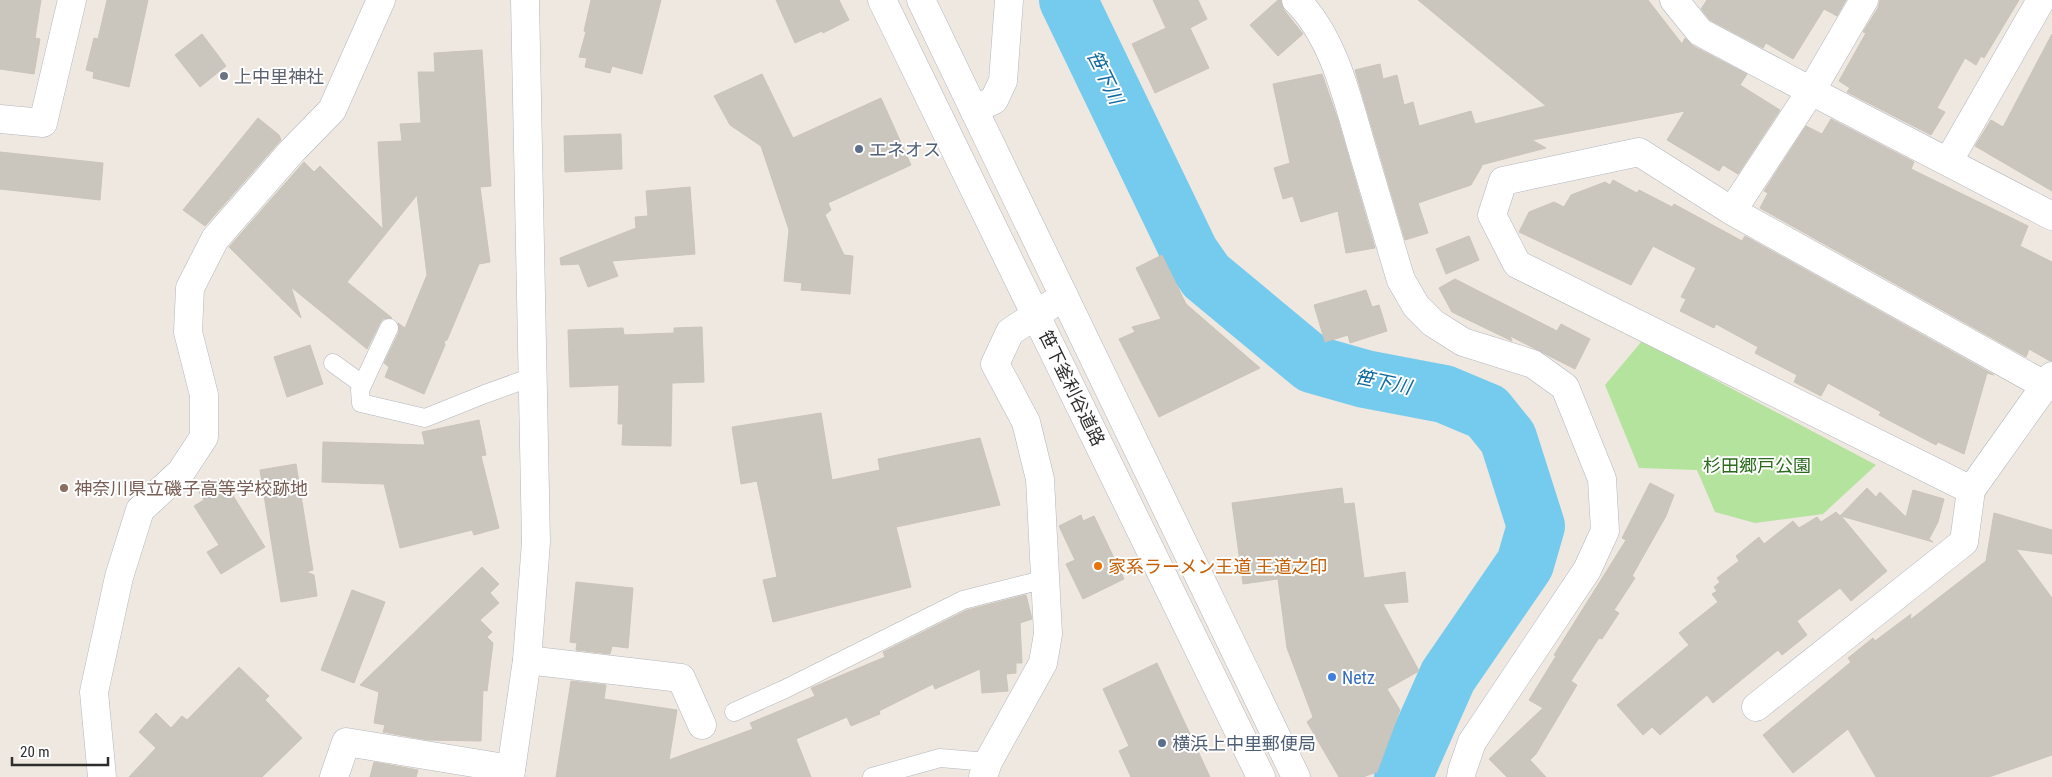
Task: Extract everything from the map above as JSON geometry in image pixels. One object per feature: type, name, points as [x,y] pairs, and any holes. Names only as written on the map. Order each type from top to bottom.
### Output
[{"type":"street","points":[[0,118],[43,123],[72,0]]},
{"type":"street","points":[[102,777],[94,692],[119,577],[140,510],[181,472],[204,437],[204,395],[188,332],[190,288],[215,239],[292,151],[332,110],[382,0]]},
{"type":"street","points":[[334,777],[346,742],[510,773],[527,660],[536,542],[525,0]]},
{"type":"street","name":"笹下釜利谷道路","points":[[882,0],[1260,777]]},
{"type":"street","name":"笹下釜利谷道路","points":[[921,0],[1296,777]]},
{"type":"street","points":[[974,110],[994,100],[1003,81],[1009,0]]},
{"type":"street","points":[[1296,0],[1308,12],[1328,46],[1350,107],[1401,280],[1416,306],[1434,323],[1463,342],[1533,364],[1565,387],[1602,479],[1605,531],[1587,570],[1472,742],[1461,777]]},
{"type":"street","points":[[1674,0],[1700,32],[1811,92],[2052,216]]},
{"type":"street","points":[[1732,211],[1811,92],[1864,0]]},
{"type":"street","points":[[1948,162],[2041,0]]},
{"type":"street","points":[[1756,707],[1964,542],[1971,490],[2049,381],[1732,211],[1639,152],[1503,181],[1492,215],[1517,264],[1971,490]]},
{"type":"street","points":[[986,769],[1043,663],[1048,634],[1040,479],[1026,422],[996,364],[1010,332],[1064,296]]},
{"type":"street","points":[[527,660],[681,678],[702,725]]},
{"type":"lane","points":[[389,328],[362,384],[360,390],[361,404],[425,418],[532,377]]},
{"type":"lane","points":[[333,363],[362,384]]},
{"type":"lane","points":[[734,712],[785,689],[962,600],[1046,578]]},
{"type":"lane","points":[[872,777],[940,758],[986,769]]},
{"type":"green space","name":"杉田郷戸公園","points":[[1642,341],[1876,465],[1823,514],[1755,523],[1715,512],[1697,470],[1639,468],[1605,385]]},
{"type":"building","points":[[0,0],[41,0],[35,38],[40,39],[34,74],[0,69]]},
{"type":"building","points":[[107,0],[148,0],[129,87],[93,78],[94,72],[86,70],[94,38],[98,39]]},
{"type":"building","points":[[591,0],[661,0],[642,74],[612,66],[610,73],[585,67],[587,58],[579,57],[586,32],[584,31]]},
{"type":"building","points":[[776,0],[839,0],[849,20],[823,33],[822,31],[795,43]]},
{"type":"building","points":[[1153,0],[1198,0],[1207,19],[1190,28],[1209,68],[1155,93],[1132,44],[1166,28]]},
{"type":"building","points":[[1278,0],[1281,0],[1284,10],[1303,34],[1278,56],[1250,25]]},
{"type":"building","points":[[1418,0],[1648,0],[1682,44],[1685,38],[1693,46],[1747,74],[1740,85],[1780,110],[1738,174],[1723,165],[1719,171],[1667,140],[1685,111],[1532,140],[1546,148],[1481,165],[1471,185],[1418,203],[1428,233],[1405,240],[1355,70],[1380,64],[1383,79],[1397,75],[1404,105],[1413,102],[1419,126],[1471,111],[1475,124],[1546,106]]},
{"type":"building","points":[[1707,0],[1846,0],[1837,16],[1824,9],[1793,59],[1766,43],[1763,48],[1710,20],[1701,9]]},
{"type":"building","points":[[1880,0],[2019,0],[1984,58],[1981,56],[1976,65],[1965,58],[1937,108],[1945,112],[1931,135],[1847,92],[1850,88],[1839,81],[1866,33],[1863,32],[1878,8]]},
{"type":"building","name":"上中里神社","points":[[202,34],[226,66],[200,87],[175,55]]},
{"type":"building","points":[[2052,34],[2052,191],[1975,146],[1991,120],[2003,127]]},
{"type":"building","points":[[482,50],[491,186],[480,187],[490,262],[479,264],[447,340],[444,341],[445,345],[424,394],[385,377],[389,367],[384,363],[399,332],[398,323],[405,328],[427,275],[417,195],[347,282],[392,318],[383,319],[367,349],[291,287],[301,318],[229,247],[304,162],[314,172],[320,166],[383,229],[378,142],[402,141],[400,124],[421,123],[418,72],[435,72],[434,53]]},
{"type":"building","points":[[762,74],[793,138],[881,98],[911,165],[828,203],[831,210],[825,215],[844,255],[853,256],[850,294],[801,290],[802,283],[784,281],[789,230],[761,146],[730,125],[714,96]]},
{"type":"building","points":[[1322,74],[1337,117],[1375,248],[1346,253],[1338,211],[1301,222],[1293,196],[1283,199],[1274,168],[1290,163],[1273,84]]},
{"type":"building","points":[[258,118],[279,135],[281,140],[205,226],[183,210]]},
{"type":"building","points":[[1831,119],[1914,162],[1911,169],[2028,226],[2020,246],[2052,262],[2052,361],[2029,349],[2026,357],[1760,208],[1768,193],[1764,191],[1806,126],[1822,134]]},
{"type":"building","points":[[621,134],[622,169],[565,172],[564,136]]},
{"type":"building","points":[[0,152],[103,163],[100,200],[0,189]]},
{"type":"building","points":[[1613,180],[1637,193],[1639,190],[1672,207],[1674,204],[1742,241],[1745,236],[1994,375],[1987,373],[1964,454],[1938,442],[1936,445],[1879,415],[1881,412],[1828,383],[1821,396],[1794,382],[1797,375],[1755,353],[1758,347],[1716,324],[1714,328],[1680,311],[1686,299],[1681,297],[1696,268],[1653,246],[1631,285],[1519,232],[1529,212],[1554,202],[1564,207],[1571,195],[1605,182],[1610,185]]},
{"type":"building","points":[[690,187],[695,254],[612,261],[618,276],[588,287],[579,264],[561,265],[560,258],[636,228],[635,217],[648,216],[646,191]]},
{"type":"building","points":[[1469,236],[1479,260],[1446,274],[1436,249]]},
{"type":"building","points":[[1162,255],[1186,304],[1260,368],[1159,417],[1119,339],[1135,332],[1132,327],[1161,319],[1136,268]]},
{"type":"building","points":[[1455,279],[1557,331],[1561,324],[1590,339],[1575,369],[1510,336],[1512,341],[1452,312],[1439,288]]},
{"type":"building","points":[[1366,290],[1372,307],[1379,305],[1387,331],[1350,343],[1348,335],[1325,342],[1314,305]]},
{"type":"building","points":[[702,327],[704,382],[672,383],[671,446],[622,445],[623,424],[618,424],[619,385],[570,387],[568,330],[623,328],[624,335],[674,333],[674,328]]},
{"type":"building","points":[[310,345],[323,384],[287,397],[274,357]]},
{"type":"building","points":[[821,413],[832,480],[880,470],[878,459],[980,438],[1000,505],[896,527],[911,587],[773,622],[763,580],[777,577],[757,481],[741,484],[732,427]]},
{"type":"building","points":[[479,420],[486,455],[481,456],[499,528],[474,535],[472,530],[400,548],[384,484],[322,482],[323,442],[425,445],[422,432]]},
{"type":"building","points":[[296,464],[313,570],[306,572],[314,575],[317,596],[281,602],[260,470]]},
{"type":"building","points":[[222,478],[265,547],[221,574],[207,552],[219,545],[194,506],[204,500],[199,492]]},
{"type":"building","points":[[1650,483],[1674,495],[1666,516],[1632,576],[1635,578],[1614,610],[1619,613],[1602,639],[1599,638],[1571,681],[1577,685],[1536,754],[1530,760],[1546,777],[1507,777],[1489,759],[1543,708],[1529,700],[1556,656],[1554,655],[1626,540],[1622,538]]},
{"type":"building","points":[[1342,488],[1344,504],[1354,503],[1364,578],[1405,572],[1408,602],[1383,604],[1419,671],[1387,689],[1400,710],[1377,772],[1363,777],[1339,777],[1307,722],[1313,717],[1287,648],[1278,579],[1243,584],[1232,503]]},
{"type":"building","points":[[1867,488],[1876,497],[1880,492],[1906,517],[1913,490],[1944,499],[1938,522],[1929,539],[1933,542],[1841,516],[1887,571],[1851,601],[1840,588],[1797,621],[1807,635],[1782,655],[1778,650],[1713,703],[1707,695],[1660,735],[1652,727],[1643,735],[1617,705],[1689,645],[1679,633],[1718,602],[1712,594],[1717,591],[1714,587],[1720,582],[1717,578],[1739,561],[1736,556],[1759,537],[1764,544],[1793,521],[1799,528],[1817,517],[1821,522],[1836,512],[1840,516]]},
{"type":"building","points":[[1994,513],[2052,530],[2052,554],[2016,549],[2052,598],[2052,755],[1989,777],[1876,777],[1848,729],[1793,773],[1763,735],[1851,662],[1848,658],[1873,638],[1875,641],[1911,614],[1910,620],[1986,561]]},
{"type":"building","points":[[1081,515],[1083,521],[1094,516],[1124,579],[1083,599],[1066,564],[1075,560],[1059,526]]},
{"type":"building","points":[[482,567],[499,584],[490,593],[499,603],[480,620],[492,632],[487,637],[493,643],[487,691],[483,690],[481,741],[428,740],[383,732],[385,725],[374,723],[379,692],[360,685]]},
{"type":"building","points":[[576,582],[633,588],[628,648],[612,646],[610,654],[576,650],[577,643],[570,642]]},
{"type":"building","points":[[352,590],[385,602],[354,683],[321,670]]},
{"type":"building","points":[[1026,595],[1032,619],[1020,623],[1022,663],[1016,663],[1016,673],[1006,674],[1008,691],[982,693],[980,669],[935,689],[933,684],[879,711],[880,714],[851,726],[847,717],[796,739],[811,777],[556,777],[571,681],[606,685],[604,699],[677,710],[669,760],[753,729],[750,723],[815,696],[811,688],[885,657],[883,652],[967,610]]},
{"type":"building","points":[[1157,663],[1210,777],[1131,777],[1119,751],[1129,746],[1103,689]]},
{"type":"building","points":[[239,667],[269,696],[265,700],[302,738],[262,777],[129,777],[156,748],[139,732],[156,713],[171,728],[182,716],[187,720]]},
{"type":"building","points":[[374,762],[418,770],[416,777],[370,777]]},
{"type":"waterway","name":"笹下川","points":[[1068,0],[1190,253],[1206,276],[1312,364],[1365,379],[1444,394],[1487,412],[1508,438],[1536,526],[1525,564],[1448,676],[1403,777]]},
{"type":"place","name":"上中里神社","points":[[224,76]]},
{"type":"place","name":"エネオス","points":[[859,149]]},
{"type":"place","name":"神奈川県立磯子高等学校跡地","points":[[64,488]]},
{"type":"place","name":"家系ラーメン王道 王道之印","points":[[1098,566]]},
{"type":"place","name":"Netz","points":[[1332,677]]},
{"type":"place","name":"横浜上中里郵便局","points":[[1162,743]]}]
